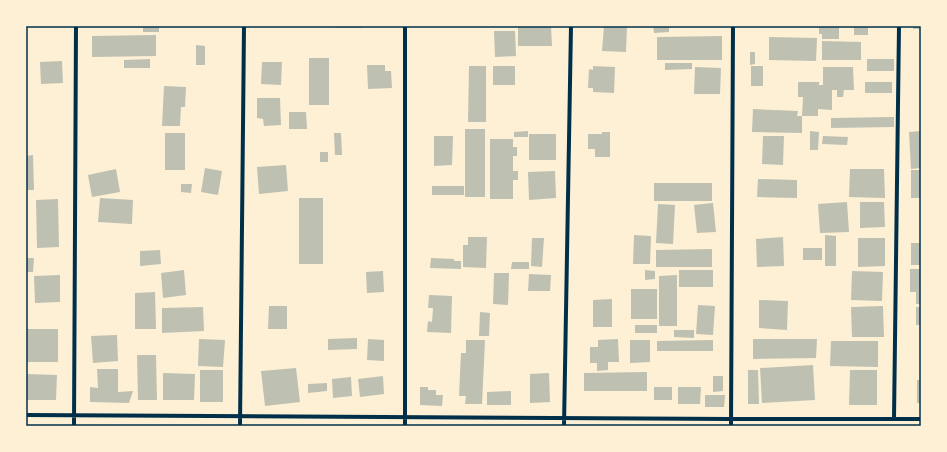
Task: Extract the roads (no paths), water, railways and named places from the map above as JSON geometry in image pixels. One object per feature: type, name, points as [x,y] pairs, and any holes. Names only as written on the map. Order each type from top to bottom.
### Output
[{"type":"street","points":[[74,426],[76,26]]},
{"type":"street","points":[[240,426],[244,26]]},
{"type":"street","points":[[405,26],[405,426]]},
{"type":"street","points":[[564,426],[570,26]]},
{"type":"street","points":[[731,426],[733,26]]},
{"type":"street","points":[[894,419],[899,26]]},
{"type":"street","points":[[26,415],[921,419]]}]
